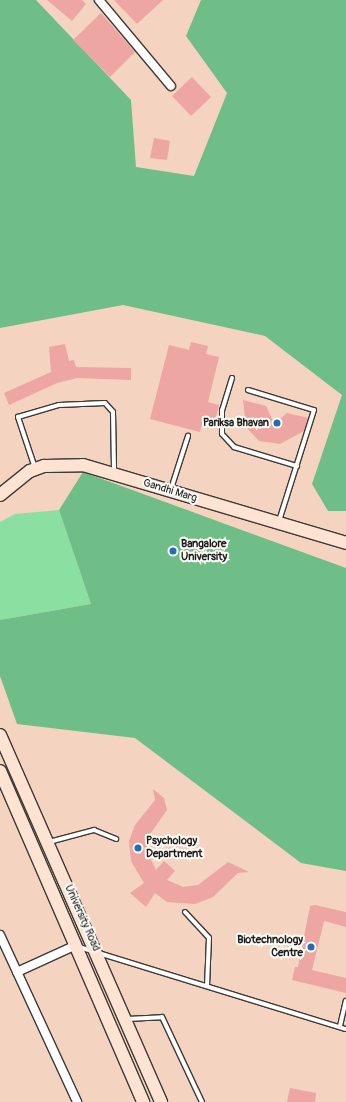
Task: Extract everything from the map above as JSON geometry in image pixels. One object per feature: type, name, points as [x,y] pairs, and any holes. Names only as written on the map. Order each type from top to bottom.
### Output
[{"type":"main road","name":"Gandhi Marg","points":[[0,495],[36,469],[62,463],[114,474],[346,543]]},
{"type":"main road","name":"University Road","points":[[0,735],[96,950],[161,1102]]},
{"type":"main road","name":"University Road","points":[[0,771],[142,1102]]},
{"type":"street","points":[[99,0],[171,86]]},
{"type":"street","points":[[0,935],[77,1102]]},
{"type":"street","points":[[17,972],[74,946]]},
{"type":"lane","points":[[232,378],[222,410],[222,434],[234,447],[296,466]]},
{"type":"lane","points":[[248,390],[314,410],[279,523]]},
{"type":"lane","points":[[36,469],[18,417],[59,405],[105,403],[113,412],[114,474]]},
{"type":"lane","points":[[171,492],[188,436]]},
{"type":"lane","points":[[48,842],[94,830],[116,839]]},
{"type":"lane","points":[[185,912],[209,938],[207,985]]},
{"type":"lane","points":[[74,946],[96,950],[346,1029]]},
{"type":"lane","points":[[340,1026],[346,1001]]},
{"type":"lane","points":[[126,1019],[151,1015],[162,1017],[202,1102]]},
{"type":"shaded area","name":"Bangalore University","points":[[0,0],[346,0],[346,1102],[0,1102]]},
{"type":"green space","points":[[0,0],[36,0],[131,100],[136,167],[194,176],[227,93],[186,36],[201,0],[346,0],[346,511],[328,511],[312,484],[342,395],[265,336],[123,305],[0,328]]},
{"type":"green space","points":[[83,472],[346,568],[346,871],[301,863],[135,738],[17,724],[0,676],[0,620],[91,604],[59,510]]},
{"type":"green space","points":[[59,510],[91,604],[0,620],[0,522],[15,514]]},
{"type":"building","points":[[47,0],[82,0],[86,4],[72,21]]},
{"type":"building","points":[[114,0],[163,0],[137,24]]},
{"type":"building","points":[[101,13],[135,52],[110,77],[73,40]]},
{"type":"building","points":[[192,77],[211,97],[191,116],[172,96]]},
{"type":"building","points":[[154,138],[170,141],[167,160],[150,158]]},
{"type":"building","points":[[191,342],[208,346],[206,354],[219,357],[208,402],[219,405],[215,420],[204,417],[200,432],[150,419],[169,345],[189,350]]},
{"type":"building","points":[[65,344],[69,361],[74,360],[76,367],[131,368],[131,380],[77,378],[57,383],[9,405],[4,393],[51,372],[49,347]]},
{"type":"building","name":"Pariksa Bhavan","points":[[243,400],[266,406],[272,419],[279,420],[287,413],[308,418],[304,431],[280,444],[259,441],[246,427]]},
{"type":"building","name":"Psychology Department","points":[[153,789],[164,798],[167,810],[148,837],[147,851],[156,870],[164,861],[175,871],[167,880],[183,887],[198,885],[228,862],[249,872],[238,873],[213,897],[195,904],[167,902],[155,893],[146,907],[130,893],[144,883],[131,861],[129,841],[135,825],[155,800]]},
{"type":"building","name":"Biotechnology Centre","points":[[315,905],[346,912],[346,927],[324,921],[312,970],[346,978],[346,993],[292,980],[295,967],[298,967],[310,906]]},
{"type":"building","points":[[290,1088],[316,1093],[315,1102],[287,1102]]},
{"type":"place","name":"Pariksa Bhavan","points":[[277,423]]},
{"type":"place","name":"Bangalore University","points":[[173,551]]},
{"type":"place","name":"Psychology Department","points":[[138,848]]},
{"type":"place","name":"Biotechnology Centre","points":[[311,947]]}]
